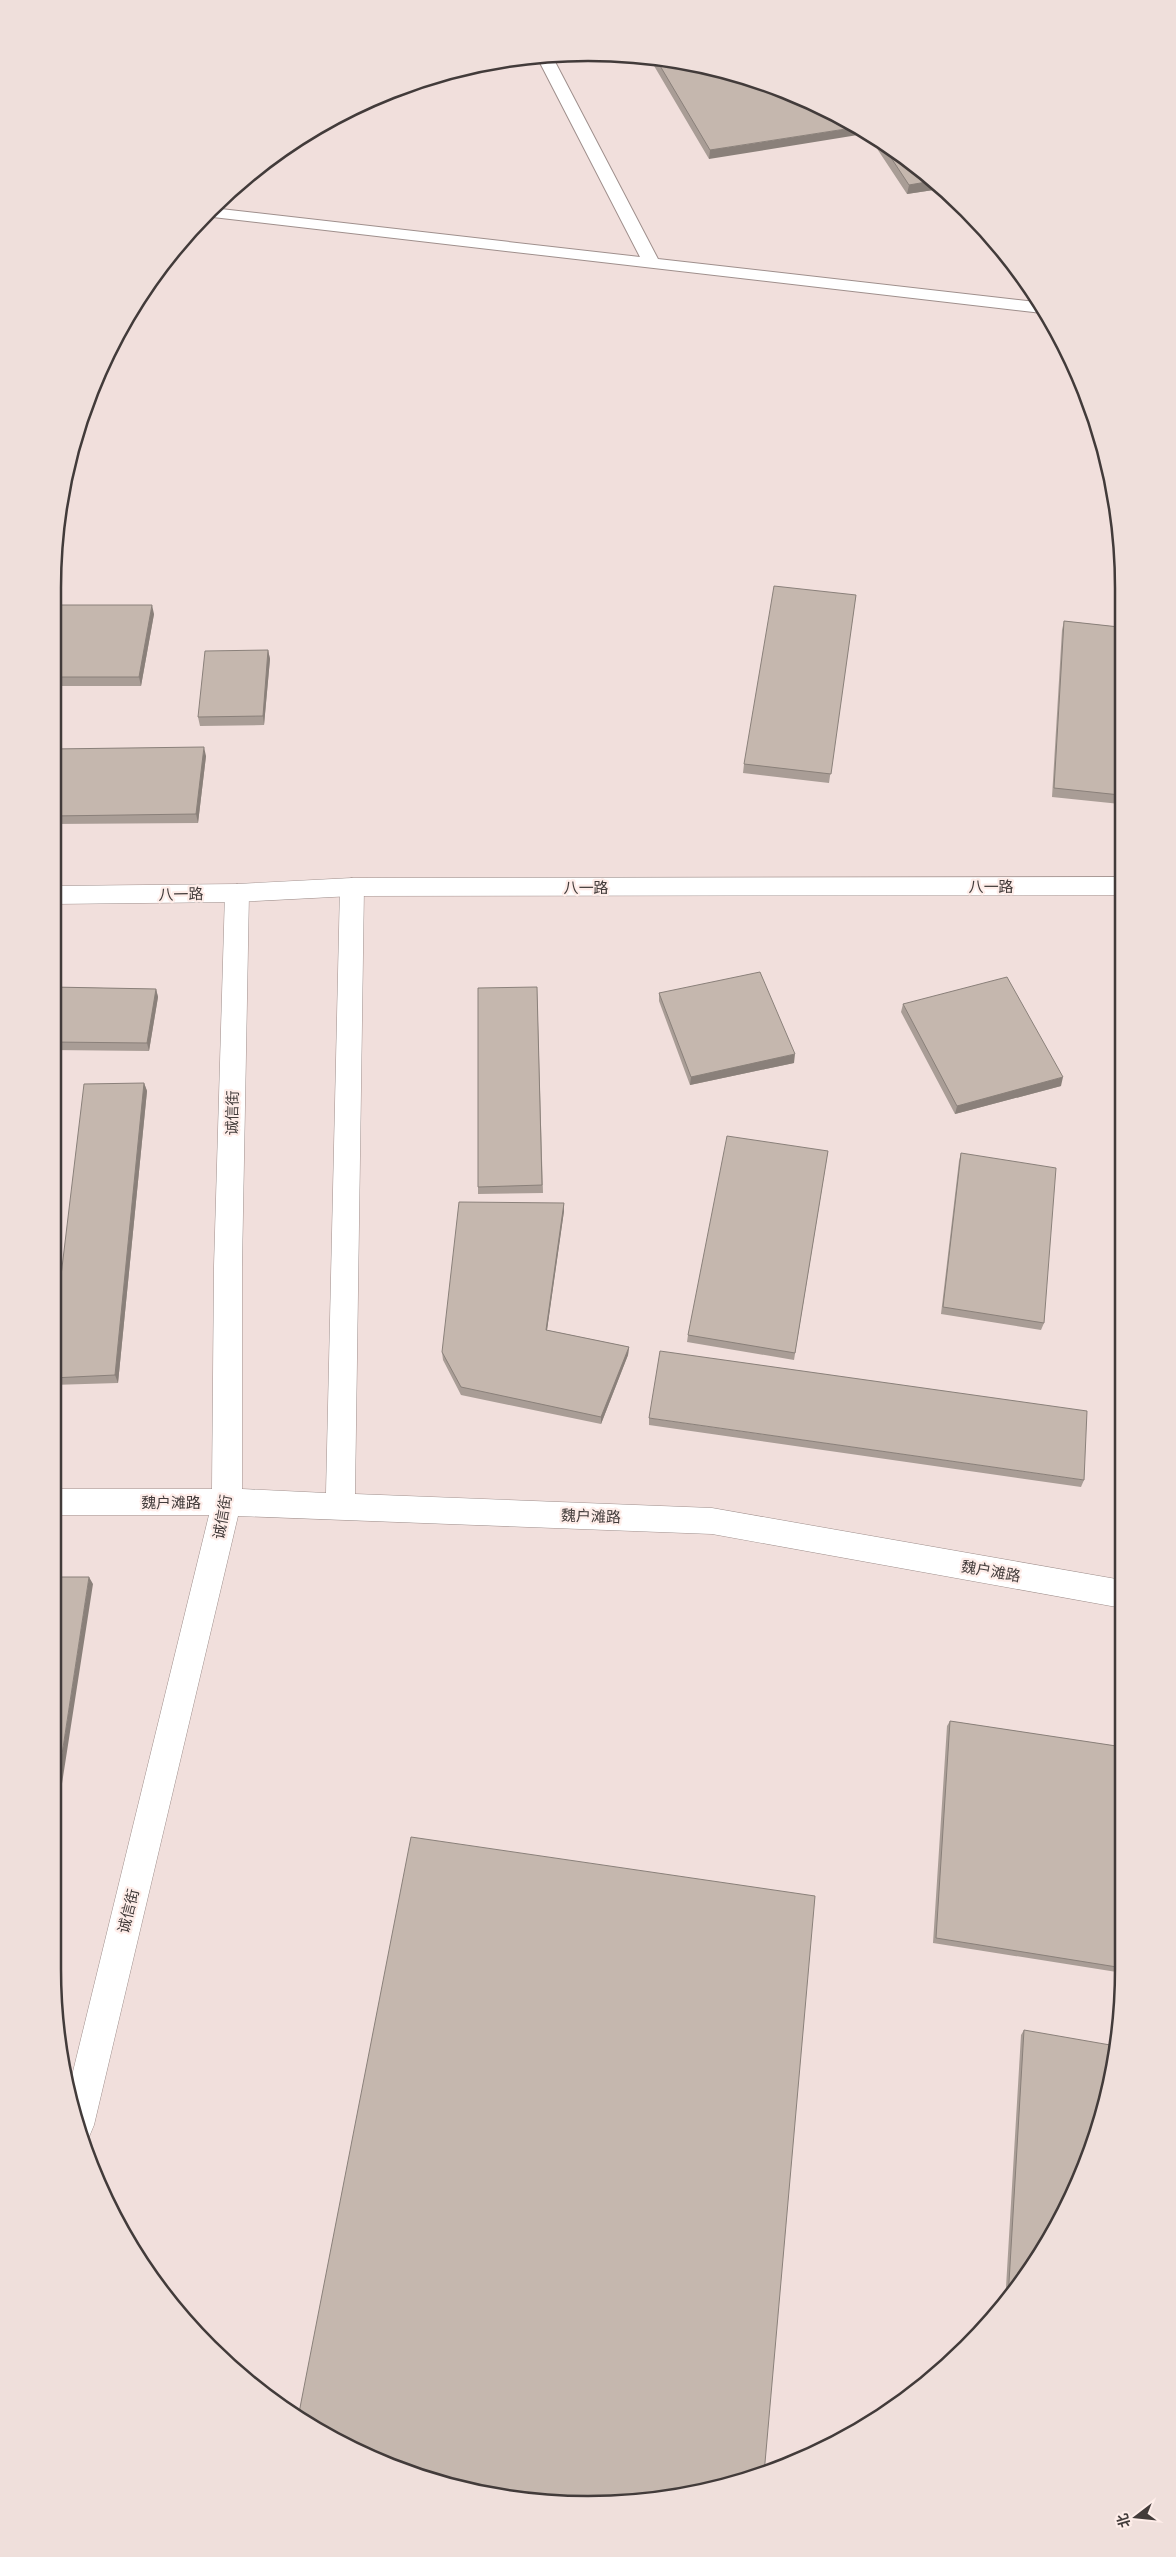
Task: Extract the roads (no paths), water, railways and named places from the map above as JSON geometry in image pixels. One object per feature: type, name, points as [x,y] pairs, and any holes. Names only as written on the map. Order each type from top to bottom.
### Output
[{"type":"street","name":"八一路","points":[[61,896],[237,893],[352,887],[1115,886]]},
{"type":"street","points":[[340,1506],[352,887]]},
{"type":"street","name":"诚信街","points":[[80,2108],[227,1502],[228,1266],[237,893]]},
{"type":"street","name":"魏户滩路","points":[[61,1502],[227,1502],[712,1521],[1115,1593]]},
{"type":"lane","points":[[548,63],[652,264]]},
{"type":"lane","points":[[219,213],[1033,307]]}]
